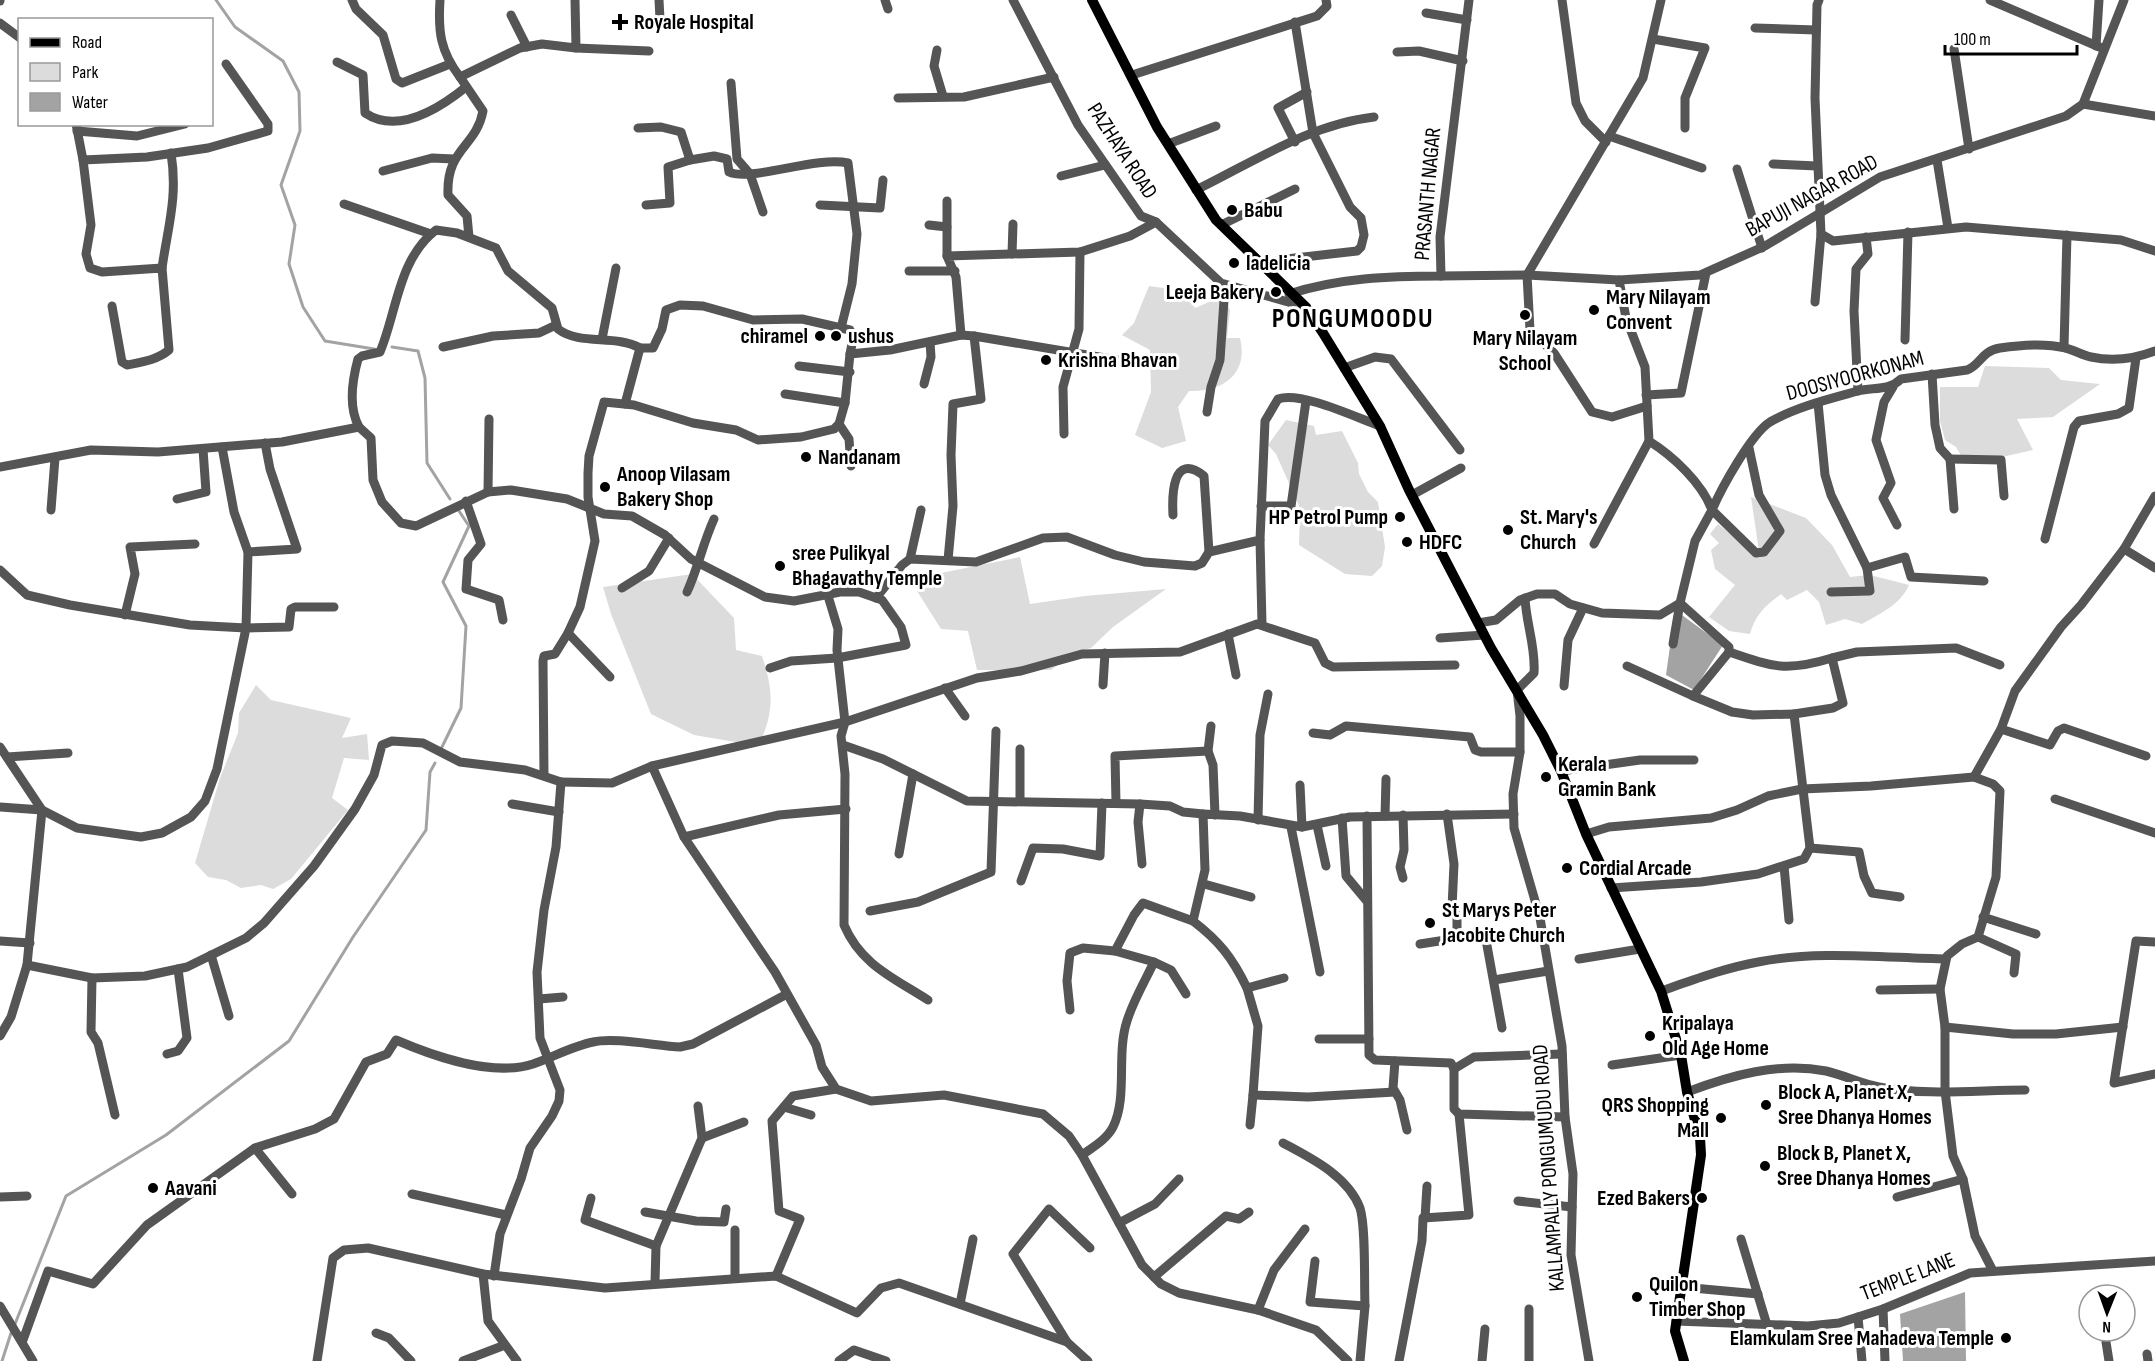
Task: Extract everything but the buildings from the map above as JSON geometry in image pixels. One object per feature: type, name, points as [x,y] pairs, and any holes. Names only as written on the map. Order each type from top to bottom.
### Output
[{"type":"main road","points":[[1092,0],[1168,144],[1196,190],[1221,225],[1289,294],[1306,307],[1380,426],[1412,495],[1484,635],[1562,771],[1586,834],[1662,991],[1681,1055],[1687,1092],[1701,1137],[1701,1155],[1675,1331],[1684,1361]]},
{"type":"street","points":[[352,0],[356,9],[383,35],[396,79],[402,83],[450,64]]},
{"type":"street","points":[[440,0],[438,25],[450,64],[483,111],[475,131],[454,159],[447,176],[447,195],[467,216],[469,237]]},
{"type":"street","points":[[575,0],[576,48]]},
{"type":"street","points":[[659,0],[660,19]]},
{"type":"street","name":"PAZHAYA ROAD","points":[[1012,0],[1078,125],[1141,216],[1156,222],[1207,272],[1225,285],[1306,307]]},
{"type":"street","points":[[1132,75],[1317,16],[1328,6],[1326,0]]},
{"type":"street","name":"PRASANTH NAGAR","points":[[1289,294],[1322,283],[1400,276],[1441,276],[1440,237],[1469,0]]},
{"type":"street","points":[[1562,0],[1576,103],[1585,121],[1607,139],[1702,168]]},
{"type":"street","points":[[1647,406],[1612,417],[1592,412],[1554,353],[1530,330],[1527,275],[1643,78],[1661,0]]},
{"type":"street","points":[[1815,302],[1821,234],[1817,166],[1816,30],[1819,0]]},
{"type":"street","points":[[1990,0],[2100,47]]},
{"type":"street","points":[[2099,0],[2100,47]]},
{"type":"street","points":[[2124,0],[2100,47],[2083,104],[2155,116]]},
{"type":"street","points":[[1426,13],[1467,20]]},
{"type":"street","points":[[511,15],[527,47]]},
{"type":"street","points":[[1260,265],[1286,259],[1354,252],[1361,247],[1364,235],[1361,218],[1350,207],[1313,133],[1304,63],[1295,22]]},
{"type":"street","points":[[0,23],[18,36]]},
{"type":"street","points":[[1755,28],[1816,30]]},
{"type":"street","points":[[1653,39],[1705,48],[1685,98],[1685,128]]},
{"type":"street","points":[[460,77],[527,47],[542,45],[649,51]]},
{"type":"street","points":[[1954,49],[1970,148]]},
{"type":"street","points":[[937,50],[933,66],[943,96]]},
{"type":"street","points":[[1397,52],[1419,51],[1462,61]]},
{"type":"street","points":[[337,62],[363,75],[365,113],[387,122],[420,116],[466,87]]},
{"type":"street","points":[[83,160],[224,146],[268,131],[268,124],[226,64]]},
{"type":"street","points":[[898,98],[964,97],[1054,76]]},
{"type":"street","points":[[731,83],[734,146],[737,159],[750,174],[763,212]]},
{"type":"street","points":[[1294,142],[1278,108],[1307,92]]},
{"type":"street","name":"BAPUJI NAGAR ROAD","points":[[1441,276],[1527,275],[1619,280],[1706,273],[1762,248],[1881,177],[2066,116],[2083,104]]},
{"type":"street","points":[[1196,190],[1313,133],[1351,120],[1374,117]]},
{"type":"street","points":[[162,268],[102,273],[90,268],[86,254],[91,225],[83,160],[76,128],[137,136],[177,126]]},
{"type":"street","points":[[1168,144],[1216,126]]},
{"type":"street","points":[[638,128],[661,127],[681,132],[690,160]]},
{"type":"street","points":[[112,306],[117,324],[122,363],[127,365],[161,357],[169,350],[162,268],[174,206],[174,174],[171,153]]},
{"type":"street","points":[[646,205],[670,203],[668,167],[690,160],[721,156],[726,159],[729,172],[750,174],[800,165],[848,164],[854,208],[856,259],[841,328]]},
{"type":"street","points":[[383,171],[432,158],[454,159]]},
{"type":"street","points":[[1937,160],[1948,228]]},
{"type":"street","points":[[1773,164],[1817,166]]},
{"type":"street","points":[[1061,176],[1105,165]]},
{"type":"street","points":[[1737,169],[1762,248]]},
{"type":"street","points":[[820,206],[880,207],[883,180]]},
{"type":"street","points":[[1221,225],[1295,189]]},
{"type":"street","points":[[947,201],[947,256],[955,271],[961,335]]},
{"type":"street","points":[[344,204],[431,234]]},
{"type":"street","points":[[947,256],[1080,252],[1130,236],[1156,222]]},
{"type":"street","points":[[1012,254],[1013,224]]},
{"type":"street","points":[[929,225],[947,227]]},
{"type":"street","points":[[1821,234],[1833,241],[1948,228],[1976,228],[2121,240],[2155,251]]},
{"type":"street","points":[[544,775],[544,656],[555,654],[568,633],[579,607],[596,541],[590,510],[589,456],[604,402],[625,404],[693,423],[736,430],[758,440],[818,434],[834,429],[839,424],[850,372],[852,334],[850,330],[802,319],[753,320],[703,306],[680,305],[666,310],[662,329],[653,348],[639,348],[629,342],[566,336],[556,325],[552,308],[508,271],[500,260],[496,248],[469,237],[436,230],[419,248],[402,281],[380,352],[362,356],[358,359],[354,371],[351,402],[354,417],[371,438],[373,480],[382,502],[401,523],[416,526],[488,492],[512,490],[567,499],[590,510],[604,514],[632,516],[669,538],[700,564],[765,597],[794,601],[840,592],[860,592],[876,598],[891,611],[901,627],[906,645],[837,657],[791,661],[770,668]]},
{"type":"street","points":[[1905,340],[1908,232]]},
{"type":"street","points":[[2064,347],[2067,235]]},
{"type":"street","points":[[1858,392],[1854,311],[1856,269],[1868,254],[1866,237]]},
{"type":"street","points":[[1064,434],[1063,387],[1071,351],[1079,329],[1080,252]]},
{"type":"street","points":[[602,339],[616,268]]},
{"type":"street","points":[[909,272],[955,271]]},
{"type":"street","points":[[1646,395],[1681,393],[1706,273]]},
{"type":"street","points":[[1594,544],[1649,441],[1645,367],[1626,318],[1619,280]]},
{"type":"street","points":[[1207,412],[1211,387],[1220,360],[1225,285]]},
{"type":"street","points":[[443,346],[493,336],[539,333],[556,325]]},
{"type":"street","points":[[850,354],[961,335],[1129,362]]},
{"type":"street","points":[[948,560],[953,506],[951,455],[953,404],[981,399],[974,336]]},
{"type":"street","points":[[924,384],[931,357],[930,342]]},
{"type":"street","name":"DOOSIYOORKONAM","points":[[1673,644],[1695,541],[1712,510],[1725,479],[1768,423],[1818,403],[1858,392],[1893,387],[1901,379],[1973,368],[1988,351],[1999,348],[2064,347],[2091,357],[2119,360],[2136,358],[2155,351]]},
{"type":"street","points":[[625,404],[639,348]]},
{"type":"street","points":[[1344,368],[1375,357],[1391,359],[1460,450]]},
{"type":"street","points":[[2045,539],[2074,427],[2079,420],[2118,414],[2129,408],[2136,358]]},
{"type":"street","points":[[799,366],[850,372]]},
{"type":"street","points":[[1932,374],[1935,425],[1940,448],[1950,459],[1954,509]]},
{"type":"street","points":[[1893,387],[1884,402],[1876,440],[1891,483],[1883,498],[1897,525]]},
{"type":"street","points":[[784,394],[845,403]]},
{"type":"street","points":[[1262,624],[1260,540],[1265,421],[1278,399],[1287,396],[1306,401],[1380,426]]},
{"type":"street","points":[[1261,506],[1291,506],[1306,401]]},
{"type":"street","points":[[1818,403],[1825,475],[1831,495],[1868,568],[1870,591],[1831,592]]},
{"type":"street","points":[[488,492],[489,419]]},
{"type":"street","points":[[839,424],[849,439],[851,466]]},
{"type":"street","points":[[0,467],[91,450],[158,452],[222,447],[306,438],[360,427]]},
{"type":"street","points":[[1649,441],[1668,452],[1708,499],[1712,510],[1756,553],[1764,552],[1779,534],[1759,495],[1749,448]]},
{"type":"street","points":[[248,552],[297,549],[270,469],[265,443]]},
{"type":"street","points":[[0,807],[42,810],[77,828],[141,837],[162,833],[191,817],[205,801],[217,769],[246,628],[248,552],[234,512],[222,447]]},
{"type":"street","points":[[177,499],[206,492],[203,448]]},
{"type":"street","points":[[51,510],[55,458]]},
{"type":"street","points":[[1950,459],[2001,460],[2004,496]]},
{"type":"street","points":[[1412,495],[1461,468]]},
{"type":"street","points":[[876,598],[902,564],[910,559],[976,562],[1018,545],[1051,537],[1067,537],[1114,555],[1144,562],[1185,566],[1202,563],[1209,552],[1204,476],[1197,471],[1185,470],[1176,476],[1172,489],[1173,515]]},
{"type":"street","points":[[1974,777],[2001,729],[2015,691],[2061,627],[2124,549],[2155,496]]},
{"type":"street","points":[[466,501],[481,544],[468,560],[466,589],[499,600],[503,620]]},
{"type":"street","points":[[910,559],[921,510]]},
{"type":"street","points":[[687,592],[700,564],[703,543],[714,519]]},
{"type":"street","points":[[622,588],[649,571],[669,538]]},
{"type":"street","points":[[1209,552],[1260,540]]},
{"type":"street","points":[[125,615],[135,574],[130,547],[195,544]]},
{"type":"street","points":[[2124,549],[2155,568]]},
{"type":"street","points":[[1868,568],[1905,556],[1911,577],[1984,581]]},
{"type":"street","points":[[0,570],[27,595],[125,615],[190,625],[246,628],[289,627],[291,609],[295,607],[334,607]]},
{"type":"street","points":[[1478,623],[1496,620],[1525,598],[1537,594],[1555,594],[1583,608],[1602,613],[1660,615],[1680,603],[1728,643],[1729,652],[1694,696]]},
{"type":"street","points":[[828,596],[838,629],[837,657],[845,722],[841,736],[846,809],[844,925],[850,939],[868,963],[928,1000]]},
{"type":"street","points":[[1517,690],[1534,673],[1535,660],[1526,620],[1525,598]]},
{"type":"street","points":[[1564,686],[1568,640],[1583,608]]},
{"type":"street","points":[[27,965],[92,978],[145,976],[178,969],[211,956],[255,932],[314,866],[355,809],[374,776],[382,745],[392,741],[423,743],[460,762],[544,775],[561,782],[612,783],[652,766],[845,722],[976,678],[1021,671],[1082,654],[1180,652],[1262,624],[1315,643],[1325,663],[1333,667],[1455,664]]},
{"type":"street","points":[[568,633],[610,677]]},
{"type":"street","points":[[1228,634],[1236,675]]},
{"type":"street","points":[[1440,638],[1484,635]]},
{"type":"street","points":[[1729,652],[1771,667],[1801,667],[1857,652],[1956,648],[2000,665]]},
{"type":"street","points":[[1103,685],[1105,653]]},
{"type":"street","points":[[1627,666],[1732,712],[1753,715],[1794,714],[1833,708],[1843,703],[1832,658]]},
{"type":"street","points":[[945,688],[965,716]]},
{"type":"street","name":"KALLAMPALLY PONGUMUDU ROAD","points":[[1517,690],[1520,752],[1513,794],[1514,828],[1540,918],[1562,1054],[1565,1117],[1573,1174],[1571,1255],[1589,1361]]},
{"type":"street","points":[[1258,819],[1260,735],[1268,694]]},
{"type":"street","points":[[1611,888],[1701,882],[1758,874],[1804,859],[1810,848],[1794,714]]},
{"type":"street","points":[[1211,726],[1208,751],[1213,765],[1215,815]]},
{"type":"street","points":[[1313,733],[1330,735],[1346,726],[1399,730],[1470,737],[1475,750],[1481,752],[1520,752]]},
{"type":"street","points":[[2001,729],[2050,745],[2058,731],[2064,728],[2146,756]]},
{"type":"street","points":[[870,911],[918,903],[991,872],[996,731]]},
{"type":"street","points":[[843,745],[884,759],[967,801],[1170,806],[1183,812],[1258,819],[1291,827],[1367,816],[1514,813]]},
{"type":"street","points":[[0,747],[42,810],[27,965],[11,1017],[0,1036]]},
{"type":"street","points":[[1020,749],[1020,801]]},
{"type":"street","points":[[1116,803],[1115,756],[1208,751]]},
{"type":"street","points":[[7,757],[68,753]]},
{"type":"street","points":[[1562,771],[1640,760],[1694,760]]},
{"type":"street","points":[[652,766],[684,837],[775,972],[816,1045],[822,1066],[836,1089]]},
{"type":"street","points":[[899,854],[913,774]]},
{"type":"street","points":[[1586,834],[1609,827],[1711,818],[1737,810],[1768,796],[1802,789],[1871,786],[1974,777],[1993,784],[2000,791],[1996,877],[1978,937],[1951,951],[1946,959],[1940,989],[1945,1027],[1946,1091],[1953,1156],[1963,1179],[1975,1236],[1994,1271]]},
{"type":"street","points":[[1385,816],[1386,779]]},
{"type":"street","points":[[494,1276],[495,1254],[530,1148],[552,1116],[559,1101],[560,1090],[540,1038],[538,962],[559,812],[561,782]]},
{"type":"street","points":[[1300,786],[1302,827]]},
{"type":"street","points":[[2055,799],[2155,833]]},
{"type":"street","points":[[1021,881],[1033,848],[1063,849],[1100,856],[1102,803]]},
{"type":"street","points":[[512,804],[559,812]]},
{"type":"street","points":[[1140,804],[1138,822],[1142,864]]},
{"type":"street","points":[[684,837],[778,815],[846,809]]},
{"type":"street","points":[[1193,921],[1204,885],[1203,814]]},
{"type":"street","points":[[1420,944],[1452,939],[1457,936],[1457,916],[1452,908],[1452,845],[1447,814]]},
{"type":"street","points":[[1403,815],[1404,850],[1400,867],[1403,878]]},
{"type":"street","points":[[1367,816],[1369,1055],[1375,1060],[1445,1062],[1451,1063],[1454,1069],[1454,1109],[1459,1114],[1469,1215],[1425,1218]]},
{"type":"street","points":[[1342,818],[1346,876],[1366,900]]},
{"type":"street","points":[[1317,825],[1326,866]]},
{"type":"street","points":[[1291,827],[1320,972]]},
{"type":"street","points":[[1810,848],[1859,852],[1864,876],[1872,893],[1900,897]]},
{"type":"street","points":[[1784,866],[1789,920]]},
{"type":"street","points":[[1204,885],[1251,897]]},
{"type":"street","points":[[1115,951],[1143,903],[1193,921],[1217,939],[1233,961],[1247,987],[1258,1026],[1250,1125]]},
{"type":"street","points":[[1983,917],[2036,934]]},
{"type":"street","points":[[1978,937],[2016,954],[2014,973]]},
{"type":"street","points":[[0,940],[30,943]]},
{"type":"street","points":[[1486,940],[1502,1028]]},
{"type":"street","points":[[2155,942],[2136,941],[2114,1083],[2155,1074]]},
{"type":"street","points":[[1070,1010],[1067,981],[1070,953],[1083,948],[1115,951],[1154,962],[1171,970],[1186,994]]},
{"type":"street","points":[[1579,959],[1640,949]]},
{"type":"street","points":[[211,956],[229,1016]]},
{"type":"street","points":[[1662,991],[1729,968],[1760,961],[1811,957],[1946,959]]},
{"type":"street","points":[[1082,1155],[1107,1136],[1113,1127],[1120,1106],[1120,1056],[1127,1021],[1154,962]]},
{"type":"street","points":[[167,1054],[178,1051],[187,1038],[178,969]]},
{"type":"street","points":[[1494,980],[1548,971]]},
{"type":"street","points":[[92,978],[91,1032],[98,1043],[115,1115]]},
{"type":"street","points":[[1247,987],[1284,978]]},
{"type":"street","points":[[1880,990],[1940,989]]},
{"type":"street","points":[[21,1338],[48,1271],[93,1284],[147,1225],[255,1148],[315,1129],[334,1119],[366,1062],[387,1054],[396,1040],[431,1055],[460,1063],[509,1067],[531,1065],[595,1041],[680,1047],[693,1044],[786,994]]},
{"type":"street","points":[[539,999],[563,997]]},
{"type":"street","points":[[1945,1027],[2013,1034],[2056,1034],[2123,1027]]},
{"type":"street","points":[[1319,1039],[1368,1039]]},
{"type":"street","points":[[1454,1069],[1474,1057],[1562,1054]]},
{"type":"street","points":[[1612,1065],[1681,1055]]},
{"type":"street","points":[[1395,1061],[1393,1088],[1400,1100],[1407,1130]]},
{"type":"street","points":[[1687,1092],[1715,1081],[1761,1070],[1800,1067],[1828,1072],[1878,1087],[1946,1091],[2025,1090]]},
{"type":"street","points":[[776,1276],[800,1219],[779,1210],[772,1121],[794,1096],[836,1089],[871,1101],[944,1095],[1042,1114],[1069,1136],[1082,1155],[1142,1265],[1154,1277],[1179,1293],[1258,1310],[1316,1330],[1348,1361]]},
{"type":"street","points":[[1253,1095],[1308,1097],[1395,1092]]},
{"type":"street","points":[[655,1283],[656,1246],[702,1138],[698,1106]]},
{"type":"street","points":[[784,1107],[812,1115]]},
{"type":"street","points":[[1459,1114],[1565,1117]]},
{"type":"street","points":[[702,1138],[744,1122]]},
{"type":"street","points":[[1283,1143],[1323,1165],[1352,1194],[1360,1209],[1365,1306],[1360,1361]]},
{"type":"street","points":[[255,1148],[292,1194]]},
{"type":"street","points":[[1119,1223],[1155,1204],[1179,1179]]},
{"type":"street","points":[[1898,1197],[1963,1179]]},
{"type":"street","points":[[1398,1361],[1422,1241],[1427,1186]]},
{"type":"street","points":[[412,1194],[506,1215]]},
{"type":"street","points":[[0,1197],[27,1196]]},
{"type":"street","points":[[591,1198],[585,1220],[656,1246]]},
{"type":"street","points":[[1518,1201],[1572,1207]]},
{"type":"street","points":[[645,1212],[670,1217],[724,1222],[726,1209]]},
{"type":"street","points":[[1088,1361],[1067,1342],[1013,1254],[1049,1209],[1090,1248]]},
{"type":"street","points":[[1154,1277],[1226,1216],[1239,1219],[1249,1212]]},
{"type":"street","points":[[1258,1310],[1274,1270],[1305,1229]]},
{"type":"street","points":[[735,1230],[735,1278]]},
{"type":"street","points":[[960,1305],[973,1239]]},
{"type":"street","points":[[1741,1239],[1767,1325]]},
{"type":"street","points":[[317,1361],[333,1258],[344,1250],[368,1248],[494,1276],[605,1288],[776,1276],[856,1312],[881,1288],[899,1283],[1067,1342]]},
{"type":"street","points":[[1315,1261],[1310,1302],[1365,1306]]},
{"type":"street","name":"TEMPLE LANE","points":[[1676,1321],[1808,1326],[1858,1317],[1883,1309],[1970,1273],[2079,1268],[2155,1261]]},
{"type":"street","points":[[483,1274],[488,1321],[517,1361]]},
{"type":"street","points":[[1682,1287],[1758,1294]]},
{"type":"street","points":[[0,1306],[33,1361]]},
{"type":"street","points":[[1529,1309],[1529,1361]]},
{"type":"street","points":[[1883,1309],[1885,1361]]},
{"type":"street","points":[[1858,1317],[1862,1361]]},
{"type":"street","points":[[1482,1361],[1485,1329]]},
{"type":"street","points":[[382,1335],[411,1361]]},
{"type":"street","points":[[2106,1343],[2109,1361]]},
{"type":"street","points":[[463,1361],[505,1345]]},
{"type":"street","points":[[839,1361],[854,1350],[886,1361]]},
{"type":"green space","points":[[1149,286],[1185,291],[1195,308],[1223,296],[1230,310],[1227,338],[1240,338],[1242,351],[1237,371],[1230,379],[1212,388],[1189,391],[1178,407],[1186,441],[1162,448],[1135,435],[1151,392],[1150,350],[1122,335],[1134,323]]},
{"type":"green space","points":[[1985,366],[2049,368],[2061,380],[2100,384],[2053,417],[2017,419],[2033,450],[2002,457],[1962,457],[1956,447],[1945,440],[1940,421],[1940,387],[1978,387]]},
{"type":"green space","points":[[1286,420],[1314,426],[1316,435],[1342,431],[1358,463],[1359,474],[1368,492],[1378,502],[1385,547],[1382,566],[1372,576],[1345,574],[1299,545],[1300,508],[1276,454],[1268,445]]},
{"type":"green space","points":[[1751,497],[1806,518],[1832,545],[1850,577],[1870,575],[1909,585],[1905,592],[1889,608],[1862,624],[1845,619],[1826,625],[1819,602],[1807,590],[1787,600],[1781,594],[1761,611],[1750,634],[1729,631],[1709,617],[1735,585],[1715,569],[1711,550],[1719,543],[1710,534],[1718,524],[1760,558]]},
{"type":"green space","points":[[1020,557],[1030,604],[1085,596],[1166,589],[1113,627],[1091,648],[1076,652],[1051,670],[977,670],[968,631],[941,629],[917,591],[933,585],[941,573]]},
{"type":"green space","points":[[692,574],[734,618],[736,650],[762,656],[769,681],[771,701],[759,746],[694,735],[651,714],[611,614],[603,587]]},
{"type":"green space","points":[[256,685],[271,700],[351,718],[342,738],[367,734],[369,760],[344,758],[332,798],[348,810],[291,879],[273,889],[261,885],[241,888],[226,880],[208,877],[195,863],[220,778],[238,733],[239,713]]},
{"type":"water","points":[[1675,610],[1723,645],[1694,690],[1666,675]]},
{"type":"water","points":[[1965,1292],[1966,1361],[1903,1361],[1900,1314]]},
{"type":"waterway","points":[[216,0],[235,27],[283,61],[299,92],[300,131],[281,185],[295,225],[289,264],[303,307],[325,341],[374,349]]},
{"type":"waterway","points":[[392,347],[418,351],[425,378],[427,463],[450,499]]},
{"type":"waterway","points":[[441,749],[461,708],[466,626],[443,582],[469,526],[459,511]]},
{"type":"waterway","points":[[15,1324],[66,1196],[166,1135],[289,1041],[353,937],[426,830],[430,772],[435,763]]},
{"type":"waterway","points":[[2,1361],[12,1330]]},
{"type":"place","name":"Royale Hospital","points":[[620,22]]},
{"type":"place","name":"Babu","points":[[1232,210]]},
{"type":"place","name":"ladelicia","points":[[1234,263]]},
{"type":"place","name":"Leeja Bakery","points":[[1276,292]]},
{"type":"place","name":"Mary Nilayam Convent","points":[[1594,310]]},
{"type":"place","name":"Mary Nilayam School","points":[[1525,315]]},
{"type":"place","name":"chiramel","points":[[820,336]]},
{"type":"place","name":"ushus","points":[[836,336]]},
{"type":"place","name":"Krishna Bhavan","points":[[1046,360]]},
{"type":"place","name":"Nandanam","points":[[806,457]]},
{"type":"place","name":"Anoop Vilasam Bakery Shop","points":[[605,487]]},
{"type":"place","name":"HP Petrol Pump","points":[[1400,517]]},
{"type":"place","name":"St. Mary's Church","points":[[1508,530]]},
{"type":"place","name":"HDFC","points":[[1407,542]]},
{"type":"place","name":"sree Pulikyal Bhagavathy Temple","points":[[780,566]]},
{"type":"place","name":"Kerala Gramin Bank","points":[[1546,777]]},
{"type":"place","name":"Cordial Arcade","points":[[1567,868]]},
{"type":"place","name":"St Marys Peter Jacobite Church","points":[[1430,923]]},
{"type":"place","name":"Kripalaya Old Age Home","points":[[1650,1036]]},
{"type":"place","name":"Block A, Planet X, Sree Dhanya Homes","points":[[1766,1105]]},
{"type":"place","name":"QRS Shopping Mall","points":[[1721,1118]]},
{"type":"place","name":"Block B, Planet X, Sree Dhanya Homes","points":[[1765,1166]]},
{"type":"place","name":"Aavani","points":[[153,1188]]},
{"type":"place","name":"Ezed Bakers","points":[[1702,1198]]},
{"type":"place","name":"Quilon Timber Shop","points":[[1637,1297]]},
{"type":"place","name":"Elamkulam Sree Mahadeva Temple","points":[[2006,1338]]},
{"type":"district","name":"PONGUMOODU","points":[[1353,318]]}]
